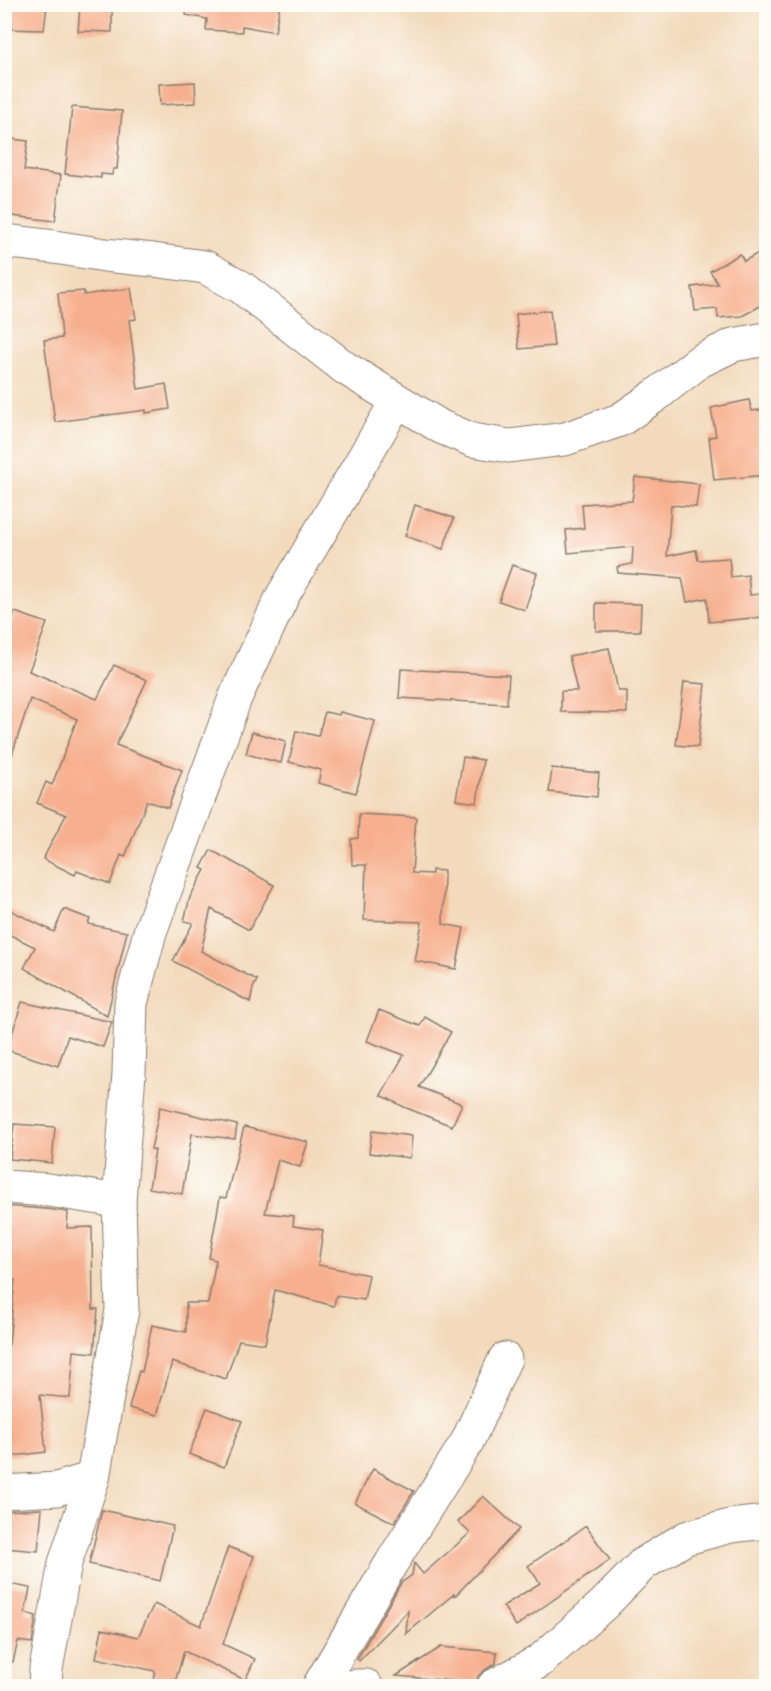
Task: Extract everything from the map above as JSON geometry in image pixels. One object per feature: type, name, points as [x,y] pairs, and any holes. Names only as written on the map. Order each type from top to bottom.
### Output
[{"type":"street","points":[[4,241],[205,267],[241,287],[345,368],[441,427],[472,440],[509,446],[565,439],[620,420],[700,361],[733,345],[766,339]]},
{"type":"street","points":[[45,1686],[65,1563],[93,1478],[122,1310],[119,1201],[129,1073],[131,1003],[150,932],[235,698],[284,595],[397,400]]},
{"type":"street","points":[[4,1187],[119,1201]]},
{"type":"street","points":[[319,1686],[392,1562],[467,1442],[505,1359]]},
{"type":"street","points":[[4,1492],[57,1489],[93,1478]]},
{"type":"street","points":[[494,1686],[540,1661],[604,1604],[643,1564],[669,1548],[686,1538],[730,1526],[766,1522]]},
{"type":"street","points":[[354,1686],[366,1686]]},
{"type":"building","points":[[92,4],[112,4],[112,32],[78,31],[80,6],[92,6]]},
{"type":"building","points":[[187,4],[280,4],[275,32],[242,26],[242,32],[206,30],[207,19],[186,15]]},
{"type":"building","points":[[4,5],[47,6],[44,30],[4,29]]},
{"type":"building","points":[[195,82],[196,103],[160,105],[159,84]]},
{"type":"building","points":[[72,107],[122,111],[117,169],[113,169],[112,175],[101,174],[101,178],[65,174]]},
{"type":"building","points":[[4,138],[28,141],[24,170],[61,175],[55,221],[4,215]]},
{"type":"building","points":[[766,249],[766,282],[759,286],[766,303],[742,316],[718,318],[717,309],[695,311],[692,287],[718,284],[710,271],[740,254],[744,261]]},
{"type":"building","points":[[131,288],[136,319],[129,320],[138,389],[166,384],[170,409],[55,422],[44,340],[62,338],[58,293],[84,291],[84,295]]},
{"type":"building","points":[[550,310],[554,346],[519,349],[516,314]]},
{"type":"building","points":[[749,400],[752,411],[766,409],[766,475],[714,480],[709,437],[716,436],[711,408]]},
{"type":"building","points":[[635,477],[699,484],[696,507],[671,505],[667,556],[696,550],[698,560],[729,558],[731,577],[748,575],[750,595],[761,594],[763,617],[709,622],[707,598],[687,602],[682,578],[618,573],[617,567],[632,564],[633,547],[568,553],[566,530],[584,528],[582,504],[632,501]]},
{"type":"building","points":[[415,505],[454,518],[443,549],[405,536]]},
{"type":"building","points":[[512,565],[537,573],[525,610],[499,601]]},
{"type":"building","points":[[596,603],[641,604],[640,631],[596,631]]},
{"type":"building","points":[[15,612],[47,623],[29,671],[97,699],[114,665],[147,680],[116,745],[182,770],[168,808],[147,801],[125,857],[121,855],[110,884],[77,871],[75,875],[43,859],[66,815],[37,803],[46,782],[52,785],[77,719],[30,699],[9,764],[4,763],[4,640]]},
{"type":"building","points":[[609,648],[618,691],[627,691],[627,713],[561,712],[561,691],[577,691],[569,656]]},
{"type":"building","points":[[401,669],[509,675],[507,704],[399,698]]},
{"type":"building","points":[[684,682],[705,684],[698,747],[676,745]]},
{"type":"building","points":[[325,712],[339,715],[340,712],[375,721],[356,793],[318,783],[321,770],[289,762],[296,731],[318,736]]},
{"type":"building","points":[[252,732],[286,741],[281,763],[246,754]]},
{"type":"building","points":[[463,757],[483,760],[477,803],[456,800]]},
{"type":"building","points":[[552,768],[599,773],[597,797],[549,792]]},
{"type":"building","points":[[359,814],[416,817],[412,873],[432,874],[432,870],[444,871],[443,924],[464,928],[456,969],[415,961],[422,922],[364,920],[366,865],[352,865],[351,839],[358,838]]},
{"type":"building","points":[[211,850],[274,885],[249,930],[211,909],[201,951],[257,980],[250,1002],[173,961],[193,923],[184,921],[190,897],[205,870],[201,868]]},
{"type":"building","points":[[4,907],[54,932],[64,909],[90,919],[88,924],[127,932],[107,1016],[24,968],[35,947],[4,932]]},
{"type":"building","points":[[22,1002],[112,1022],[103,1047],[68,1036],[58,1066],[7,1050]]},
{"type":"building","points":[[379,1010],[420,1026],[425,1017],[451,1032],[419,1087],[462,1104],[452,1126],[381,1095],[404,1055],[367,1041]]},
{"type":"building","points":[[160,1107],[237,1125],[235,1139],[192,1134],[182,1194],[149,1188],[155,1150],[151,1149]]},
{"type":"building","points":[[14,1124],[55,1127],[52,1163],[10,1159]]},
{"type":"building","points":[[244,1127],[308,1142],[300,1167],[278,1160],[265,1213],[294,1216],[293,1226],[323,1230],[318,1265],[369,1275],[364,1300],[336,1296],[334,1306],[275,1290],[265,1344],[239,1340],[226,1379],[172,1362],[157,1415],[129,1408],[139,1371],[142,1372],[152,1325],[186,1332],[186,1303],[208,1303],[216,1260],[209,1258],[220,1197],[226,1198]]},
{"type":"building","points":[[372,1131],[412,1136],[410,1158],[369,1153]]},
{"type":"building","points":[[4,1206],[68,1212],[67,1228],[92,1227],[93,1309],[98,1309],[94,1353],[74,1351],[70,1398],[40,1395],[46,1452],[4,1457],[4,1343],[9,1344],[15,1280],[4,1279]]},
{"type":"building","points":[[207,1408],[242,1421],[224,1467],[189,1454]]},
{"type":"building","points":[[373,1469],[414,1491],[394,1523],[355,1503]]},
{"type":"building","points":[[483,1496],[519,1529],[455,1596],[454,1594],[406,1634],[408,1611],[359,1661],[357,1659],[401,1583],[412,1575],[414,1563],[423,1574],[470,1533],[458,1522]]},
{"type":"building","points":[[42,1509],[38,1551],[4,1548],[4,1511]]},
{"type":"building","points":[[102,1510],[173,1526],[160,1581],[89,1564]]},
{"type":"building","points":[[586,1526],[610,1560],[516,1626],[503,1606],[540,1583],[528,1566]]},
{"type":"building","points":[[228,1547],[254,1556],[223,1644],[255,1659],[245,1680],[184,1651],[174,1686],[154,1686],[155,1671],[96,1658],[102,1629],[138,1637],[154,1604],[201,1626]]},
{"type":"building","points":[[4,1583],[30,1588],[25,1613],[36,1616],[32,1643],[18,1641],[13,1662],[4,1661]]},
{"type":"building","points":[[441,1647],[497,1652],[496,1663],[478,1676],[476,1683],[396,1676]]}]
